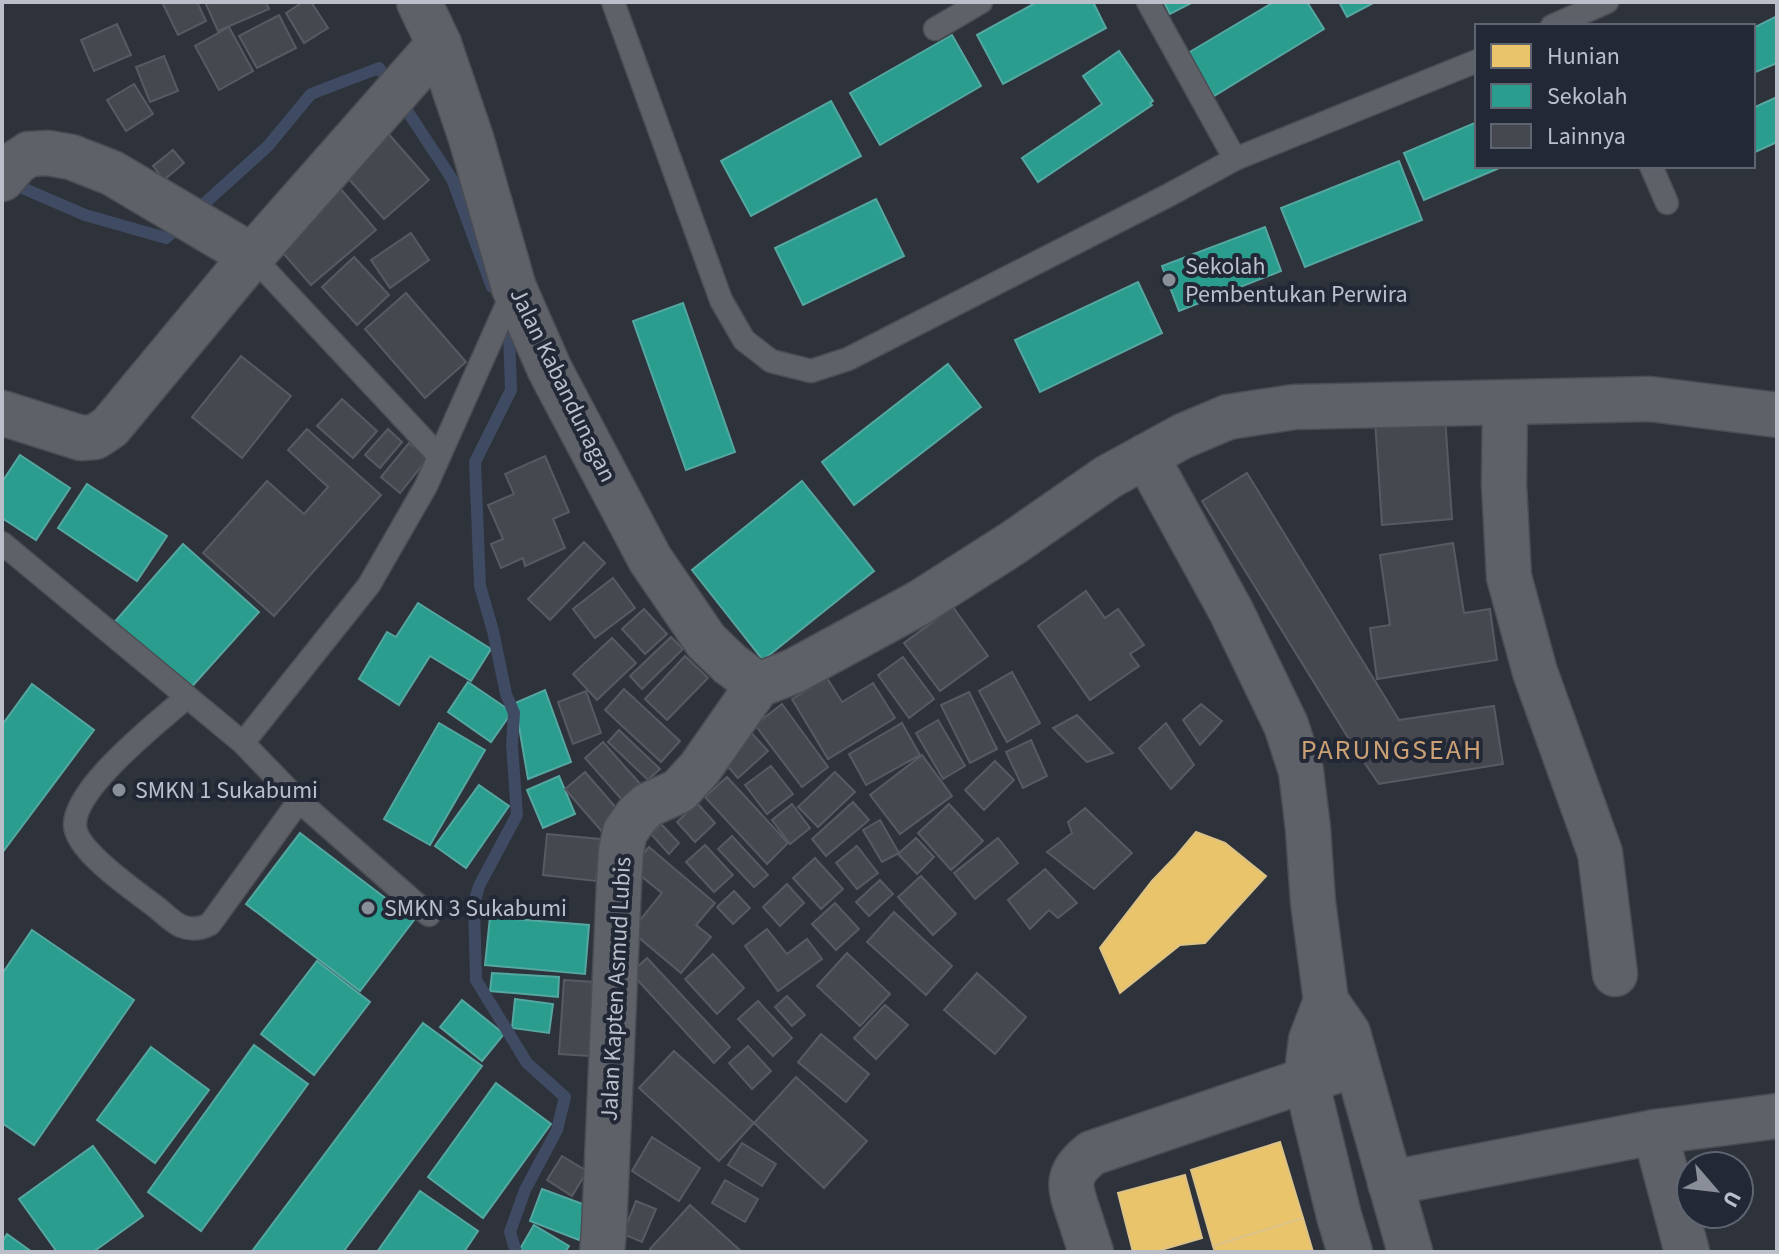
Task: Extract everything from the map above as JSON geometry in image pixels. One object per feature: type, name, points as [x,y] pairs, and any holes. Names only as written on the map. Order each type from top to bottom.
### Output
[{"type":"street","name":"Jalan Kabandunagan","points":[[419,2],[439,44],[471,138],[514,288],[550,370],[650,559],[706,641],[758,685]]},
{"type":"street","points":[[2,413],[81,438],[95,437],[110,427],[252,256],[439,44]]},
{"type":"street","points":[[2,179],[29,154],[71,157],[112,173],[252,256]]},
{"type":"street","points":[[758,685],[794,671],[919,603],[1108,477],[1183,436],[1228,417],[1294,407],[1650,399],[1777,415]]},
{"type":"street","points":[[1505,403],[1504,485],[1509,577],[1535,672],[1600,853],[1615,974]]},
{"type":"street","points":[[1146,456],[1231,611],[1286,725],[1301,771],[1326,1001],[1348,1033],[1410,1252]]},
{"type":"street","name":"Jalan Kapten Asmud Lubis","points":[[602,1252],[619,883],[625,832],[648,805],[679,791],[700,768],[758,685]]},
{"type":"street","points":[[1326,1001],[1311,1040],[1306,1080],[1350,1252]]},
{"type":"street","points":[[1091,1252],[1071,1190],[1072,1179],[1082,1161],[1092,1153],[1356,1065]]},
{"type":"street","points":[[1390,1183],[1655,1132],[1777,1116]]},
{"type":"street","points":[[1655,1132],[1687,1252]]},
{"type":"lane","points":[[613,2],[721,300],[744,340],[771,361],[811,371],[848,359],[1235,159],[1475,62]]},
{"type":"lane","points":[[935,29],[981,2]]},
{"type":"lane","points":[[1148,2],[1235,159]]},
{"type":"lane","points":[[1557,24],[1607,2]]},
{"type":"lane","points":[[1652,168],[1667,203]]},
{"type":"lane","points":[[252,256],[439,456]]},
{"type":"lane","points":[[243,743],[369,585],[426,486],[514,288]]},
{"type":"lane","points":[[2,543],[243,743],[299,801],[429,915]]},
{"type":"lane","points":[[187,697],[110,767],[81,805],[75,825],[78,837],[103,865],[181,926],[200,929],[210,924],[299,801]]},
{"type":"building: Hunian","points":[[1196,832],[1225,843],[1266,876],[1205,943],[1180,945],[1120,993],[1100,948],[1152,881]]},
{"type":"building: Hunian","points":[[1280,1142],[1303,1218],[1213,1246],[1191,1170]]},
{"type":"building: Hunian","points":[[1185,1175],[1202,1238],[1154,1252],[1133,1252],[1118,1193]]},
{"type":"building: Hunian","points":[[1303,1218],[1313,1252],[1215,1252],[1213,1246]]},
{"type":"building: Sekolah","points":[[1037,2],[1093,2],[1106,28],[1003,84],[977,35]]},
{"type":"building: Sekolah","points":[[1164,2],[1193,2],[1170,14]]},
{"type":"building: Sekolah","points":[[1274,2],[1307,2],[1324,29],[1214,96],[1188,53]]},
{"type":"building: Sekolah","points":[[1339,2],[1375,2],[1347,17]]},
{"type":"building: Sekolah","points":[[1777,16],[1777,63],[1755,72],[1755,27]]},
{"type":"building: Sekolah","points":[[952,35],[981,86],[880,145],[850,93]]},
{"type":"building: Sekolah","points":[[1119,51],[1153,101],[1150,103],[1152,105],[1038,182],[1022,158],[1102,104],[1083,76]]},
{"type":"building: Sekolah","points":[[1777,97],[1777,142],[1755,152],[1755,107]]},
{"type":"building: Sekolah","points":[[831,101],[861,156],[751,216],[721,161]]},
{"type":"building: Sekolah","points":[[1475,123],[1475,168],[1499,168],[1424,200],[1404,153]]},
{"type":"building: Sekolah","points":[[1399,161],[1422,220],[1305,267],[1281,208]]},
{"type":"building: Sekolah","points":[[876,199],[904,256],[803,305],[775,248]]},
{"type":"building: Sekolah","points":[[1265,227],[1281,271],[1179,311],[1162,266]]},
{"type":"building: Sekolah","points":[[1138,282],[1162,333],[1040,392],[1015,340]]},
{"type":"building: Sekolah","points":[[683,303],[735,452],[686,470],[633,321]]},
{"type":"building: Sekolah","points":[[948,364],[981,407],[854,505],[822,462]]},
{"type":"building: Sekolah","points":[[20,455],[70,488],[36,540],[2,518],[2,482]]},
{"type":"building: Sekolah","points":[[802,481],[874,571],[763,660],[692,570]]},
{"type":"building: Sekolah","points":[[87,484],[167,536],[137,581],[58,528]]},
{"type":"building: Sekolah","points":[[183,544],[259,612],[187,692],[112,625]]},
{"type":"building: Sekolah","points":[[418,603],[491,649],[471,681],[430,656],[399,705],[359,679],[387,632],[396,637]]},
{"type":"building: Sekolah","points":[[468,682],[512,712],[491,742],[448,712]]},
{"type":"building: Sekolah","points":[[32,684],[94,730],[2,853],[2,725]]},
{"type":"building: Sekolah","points":[[545,690],[571,762],[528,779],[515,703]]},
{"type":"building: Sekolah","points":[[439,723],[485,750],[430,845],[384,819]]},
{"type":"building: Sekolah","points":[[559,776],[575,814],[543,828],[527,790]]},
{"type":"building: Sekolah","points":[[479,785],[509,806],[466,868],[435,846]]},
{"type":"building: Sekolah","points":[[300,833],[414,920],[360,991],[246,904]]},
{"type":"building: Sekolah","points":[[490,917],[589,925],[585,974],[485,965]]},
{"type":"building: Sekolah","points":[[32,930],[134,1000],[34,1145],[2,1123],[2,974]]},
{"type":"building: Sekolah","points":[[317,961],[370,1002],[314,1075],[261,1034]]},
{"type":"building: Sekolah","points":[[492,973],[559,977],[558,997],[490,991]]},
{"type":"building: Sekolah","points":[[515,999],[553,1004],[549,1033],[512,1028]]},
{"type":"building: Sekolah","points":[[462,1000],[504,1034],[482,1061],[440,1027]]},
{"type":"building: Sekolah","points":[[423,1023],[482,1066],[343,1252],[253,1250]]},
{"type":"building: Sekolah","points":[[254,1045],[308,1084],[201,1231],[148,1192]]},
{"type":"building: Sekolah","points":[[151,1047],[209,1090],[155,1163],[97,1120]]},
{"type":"building: Sekolah","points":[[496,1083],[551,1124],[483,1218],[428,1177]]},
{"type":"building: Sekolah","points":[[93,1146],[143,1216],[93,1252],[57,1252],[19,1199]]},
{"type":"building: Sekolah","points":[[542,1189],[591,1207],[579,1240],[530,1221]]},
{"type":"building: Sekolah","points":[[420,1191],[478,1231],[464,1252],[377,1252]]},
{"type":"building: Sekolah","points":[[534,1225],[569,1246],[565,1252],[525,1252],[520,1249]]},
{"type":"building: Sekolah","points":[[7,1234],[32,1252],[2,1252],[2,1242]]},
{"type":"building: Lainnya","points":[[162,2],[197,2],[206,21],[178,35]]},
{"type":"building: Lainnya","points":[[205,2],[266,2],[269,9],[218,31]]},
{"type":"building: Lainnya","points":[[303,2],[311,2],[328,28],[304,43],[286,13]]},
{"type":"building: Lainnya","points":[[279,15],[296,48],[257,68],[239,36]]},
{"type":"building: Lainnya","points":[[117,24],[131,55],[94,71],[81,40]]},
{"type":"building: Lainnya","points":[[229,27],[253,71],[219,90],[195,46]]},
{"type":"building: Lainnya","points":[[164,56],[178,91],[150,102],[136,67]]},
{"type":"building: Lainnya","points":[[134,84],[153,114],[126,131],[107,100]]},
{"type":"building: Lainnya","points":[[386,131],[429,180],[384,219],[341,170]]},
{"type":"building: Lainnya","points":[[173,150],[184,163],[164,180],[153,166]]},
{"type":"building: Lainnya","points":[[333,180],[376,230],[311,285],[269,237]]},
{"type":"building: Lainnya","points":[[411,233],[429,260],[390,288],[371,260]]},
{"type":"building: Lainnya","points":[[354,257],[389,295],[357,325],[322,287]]},
{"type":"building: Lainnya","points":[[406,293],[466,362],[425,398],[365,329]]},
{"type":"building: Lainnya","points":[[241,356],[291,396],[242,458],[192,417]]},
{"type":"building: Lainnya","points":[[342,399],[377,431],[353,458],[317,426]]},
{"type":"building: Lainnya","points":[[1445,416],[1452,519],[1382,525],[1375,421]]},
{"type":"building: Lainnya","points":[[307,429],[381,495],[274,616],[203,553],[267,481],[304,514],[328,487],[288,450]]},
{"type":"building: Lainnya","points":[[388,429],[402,442],[380,468],[365,455]]},
{"type":"building: Lainnya","points":[[409,443],[428,458],[400,493],[381,477]]},
{"type":"building: Lainnya","points":[[545,456],[569,512],[553,519],[565,548],[525,566],[523,558],[501,568],[491,544],[503,539],[488,505],[514,494],[505,474]]},
{"type":"building: Lainnya","points":[[1247,473],[1399,720],[1494,706],[1503,764],[1379,784],[1202,501]]},
{"type":"building: Lainnya","points":[[584,542],[605,563],[550,620],[528,599]]},
{"type":"building: Lainnya","points":[[1453,543],[1464,613],[1490,609],[1497,660],[1377,679],[1370,628],[1390,625],[1380,555]]},
{"type":"building: Lainnya","points":[[613,578],[635,608],[595,638],[573,609]]},
{"type":"building: Lainnya","points":[[1086,591],[1105,618],[1118,609],[1144,645],[1130,654],[1139,666],[1090,700],[1038,626]]},
{"type":"building: Lainnya","points":[[953,607],[988,656],[940,691],[904,643]]},
{"type":"building: Lainnya","points":[[644,609],[667,634],[645,654],[622,629]]},
{"type":"building: Lainnya","points":[[671,637],[683,649],[642,689],[630,676]]},
{"type":"building: Lainnya","points":[[612,638],[636,663],[597,700],[573,674]]},
{"type":"building: Lainnya","points":[[685,656],[708,678],[667,720],[645,699]]},
{"type":"building: Lainnya","points":[[903,657],[934,699],[909,718],[878,675]]},
{"type":"building: Lainnya","points":[[1012,672],[1040,723],[1007,742],[979,691]]},
{"type":"building: Lainnya","points":[[827,678],[842,702],[873,683],[895,718],[828,759],[792,699]]},
{"type":"building: Lainnya","points":[[624,689],[680,741],[661,762],[605,710]]},
{"type":"building: Lainnya","points":[[586,691],[601,733],[573,744],[558,702]]},
{"type":"building: Lainnya","points":[[969,692],[997,749],[970,763],[941,705]]},
{"type":"building: Lainnya","points":[[782,704],[828,767],[802,787],[755,725]]},
{"type":"building: Lainnya","points":[[1201,704],[1222,721],[1200,745],[1183,720]]},
{"type":"building: Lainnya","points":[[1077,715],[1113,753],[1087,762],[1053,728]]},
{"type":"building: Lainnya","points":[[938,720],[965,766],[943,779],[916,733]]},
{"type":"building: Lainnya","points":[[902,723],[920,755],[866,785],[849,754]]},
{"type":"building: Lainnya","points":[[1166,723],[1194,765],[1171,789],[1139,748]]},
{"type":"building: Lainnya","points":[[746,727],[768,751],[738,778],[717,754]]},
{"type":"building: Lainnya","points":[[619,730],[660,769],[648,780],[608,742]]},
{"type":"building: Lainnya","points":[[1031,740],[1047,776],[1023,788],[1006,752]]},
{"type":"building: Lainnya","points":[[603,742],[642,786],[624,802],[585,758]]},
{"type":"building: Lainnya","points":[[922,755],[952,796],[900,834],[870,795]]},
{"type":"building: Lainnya","points":[[995,761],[1014,780],[984,810],[965,790]]},
{"type":"building: Lainnya","points":[[771,766],[793,794],[767,814],[745,785]]},
{"type":"building: Lainnya","points":[[585,772],[625,818],[605,835],[565,789]]},
{"type":"building: Lainnya","points":[[835,772],[855,792],[818,827],[798,807]]},
{"type":"building: Lainnya","points":[[727,777],[788,843],[767,864],[705,797]]},
{"type":"building: Lainnya","points":[[853,802],[869,820],[826,856],[812,839]]},
{"type":"building: Lainnya","points":[[697,803],[715,823],[695,842],[677,822]]},
{"type":"building: Lainnya","points":[[792,804],[810,828],[790,844],[772,820]]},
{"type":"building: Lainnya","points":[[949,804],[983,841],[951,870],[918,833]]},
{"type":"building: Lainnya","points":[[1085,808],[1132,853],[1094,889],[1047,852],[1072,833],[1068,822]]},
{"type":"building: Lainnya","points":[[880,820],[899,853],[882,862],[863,830]]},
{"type":"building: Lainnya","points":[[661,824],[679,843],[669,854],[651,834]]},
{"type":"building: Lainnya","points":[[547,834],[600,839],[596,881],[543,875]]},
{"type":"building: Lainnya","points":[[732,836],[768,875],[754,887],[718,849]]},
{"type":"building: Lainnya","points":[[916,838],[934,857],[917,874],[898,854]]},
{"type":"building: Lainnya","points":[[998,838],[1018,863],[975,899],[954,873]]},
{"type":"building: Lainnya","points":[[705,845],[733,875],[714,892],[686,862]]},
{"type":"building: Lainnya","points":[[857,846],[878,873],[857,889],[836,863]]},
{"type":"building: Lainnya","points":[[649,847],[715,903],[696,925],[711,937],[681,973],[631,931],[662,893],[631,868]]},
{"type":"building: Lainnya","points":[[815,858],[843,889],[821,909],[793,878]]},
{"type":"building: Lainnya","points":[[1045,869],[1077,903],[1058,918],[1049,910],[1030,929],[1008,900]]},
{"type":"building: Lainnya","points":[[921,876],[956,914],[933,935],[898,897]]},
{"type":"building: Lainnya","points":[[880,880],[893,894],[869,916],[856,902]]},
{"type":"building: Lainnya","points":[[787,884],[804,903],[780,926],[763,907]]},
{"type":"building: Lainnya","points":[[734,891],[750,908],[733,924],[717,907]]},
{"type":"building: Lainnya","points":[[835,903],[859,929],[836,950],[812,924]]},
{"type":"building: Lainnya","points":[[894,912],[952,966],[926,995],[867,942]]},
{"type":"building: Lainnya","points":[[767,929],[787,954],[807,939],[822,959],[778,991],[745,946]]},
{"type":"building: Lainnya","points":[[847,953],[890,994],[860,1026],[817,986]]},
{"type":"building: Lainnya","points":[[713,954],[744,988],[717,1014],[685,979]]},
{"type":"building: Lainnya","points":[[647,958],[730,1047],[714,1063],[631,973]]},
{"type":"building: Lainnya","points":[[977,973],[1026,1017],[995,1054],[944,1010]]},
{"type":"building: Lainnya","points":[[564,980],[595,982],[589,1056],[559,1054]]},
{"type":"building: Lainnya","points":[[787,996],[805,1015],[792,1026],[775,1007]]},
{"type":"building: Lainnya","points":[[758,1001],[792,1038],[773,1056],[738,1019]]},
{"type":"building: Lainnya","points":[[885,1005],[908,1025],[876,1059],[854,1038]]},
{"type":"building: Lainnya","points":[[821,1034],[869,1074],[846,1102],[798,1062]]},
{"type":"building: Lainnya","points":[[748,1046],[771,1071],[752,1089],[729,1063]]},
{"type":"building: Lainnya","points":[[674,1051],[754,1123],[719,1161],[639,1088]]},
{"type":"building: Lainnya","points":[[796,1077],[867,1141],[824,1188],[754,1123]]},
{"type":"building: Lainnya","points":[[652,1137],[700,1168],[679,1201],[632,1171]]},
{"type":"building: Lainnya","points":[[742,1143],[776,1164],[762,1186],[728,1165]]},
{"type":"building: Lainnya","points":[[562,1156],[587,1171],[572,1196],[547,1180]]},
{"type":"building: Lainnya","points":[[725,1180],[758,1199],[745,1222],[712,1203]]},
{"type":"building: Lainnya","points":[[636,1201],[656,1209],[642,1242],[623,1234]]},
{"type":"building: Lainnya","points":[[690,1205],[742,1252],[653,1252],[650,1249]]},
{"type":"waterway","points":[[196,211],[268,146],[311,94],[379,68],[452,179],[492,287]]},
{"type":"waterway","points":[[11,183],[85,215],[166,238],[182,224]]},
{"type":"waterway","points":[[502,315],[509,333],[511,390],[475,462],[480,586],[506,694],[514,713],[512,745],[517,815],[479,886],[474,903],[476,980],[527,1063],[565,1097],[557,1130],[525,1190],[510,1232],[516,1252]]},
{"type":"place","name":"Sekolah Pembentukan Perwira","points":[[1169,280]]},
{"type":"place","name":"SMKN 1 Sukabumi","points":[[119,790]]},
{"type":"place","name":"SMKN 3 Sukabumi","points":[[368,908]]},
{"type":"district","name":"PARUNGSEAH","points":[[1392,750]]}]
